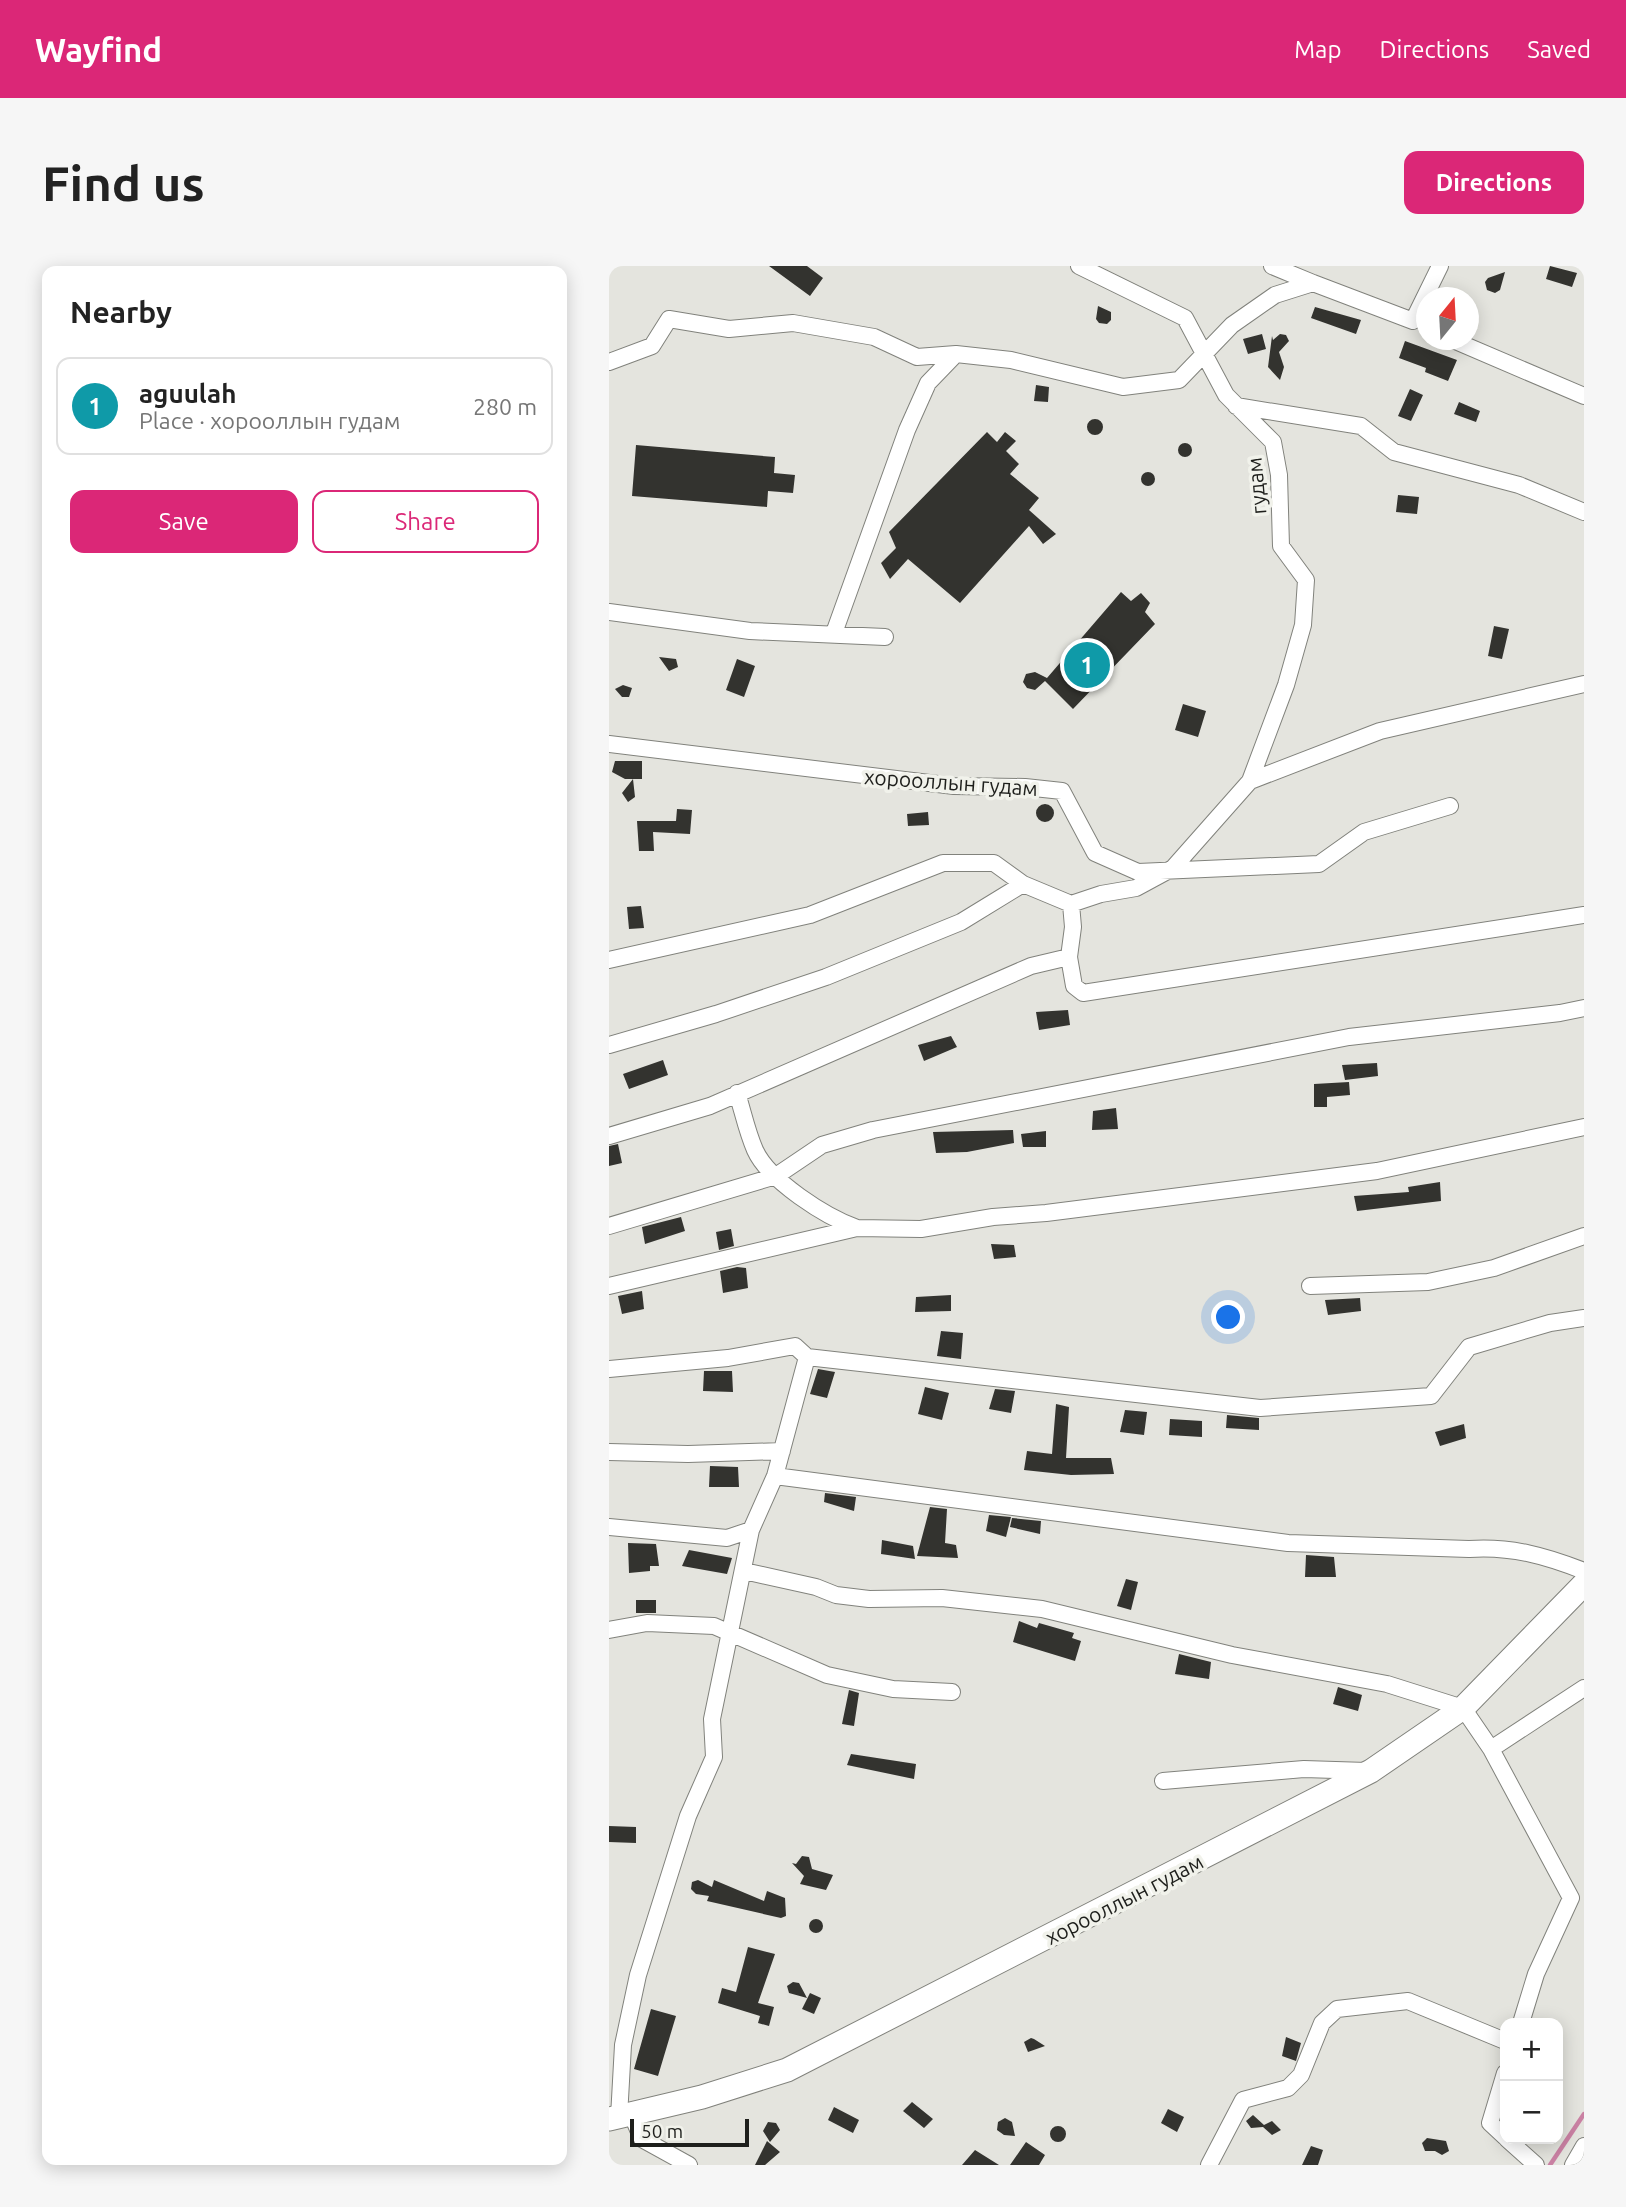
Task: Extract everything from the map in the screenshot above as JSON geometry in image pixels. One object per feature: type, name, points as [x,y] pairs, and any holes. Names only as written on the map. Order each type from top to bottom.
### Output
[{"type":"main road","name":"хорооллын гудам","points":[[620,2116],[702,2097],[787,2070],[1371,1771],[1463,1708],[1584,1584]]},
{"type":"street","name":"гудам","points":[[1079,266],[1185,318],[1226,396],[1273,442],[1279,475],[1281,546],[1306,580],[1303,625],[1286,685],[1250,781]]},
{"type":"street","points":[[1272,266],[1416,323]]},
{"type":"street","points":[[1433,287],[1440,266]]},
{"type":"street","points":[[609,362],[652,346],[669,319],[729,329],[793,323],[874,337],[917,357],[955,354],[1050,367],[1123,387],[1178,380],[1232,325],[1275,295],[1313,283]]},
{"type":"street","points":[[1476,350],[1584,396]]},
{"type":"street","points":[[834,633],[907,430],[928,383],[955,354]]},
{"type":"street","points":[[1236,406],[1361,426],[1394,452],[1520,485],[1584,512]]},
{"type":"street","points":[[609,612],[750,631],[885,637]]},
{"type":"street","points":[[609,960],[810,915],[943,863],[994,863],[1023,884],[1071,904],[1101,894],[1136,888],[1173,868],[1250,781],[1380,731],[1584,684]]},
{"type":"street","name":"хорооллын гудам","points":[[609,744],[954,786],[1025,787],[1062,791],[1095,853],[1138,872],[1173,868],[1319,864],[1364,832],[1450,806]]},
{"type":"street","points":[[609,1045],[716,1014],[825,977],[961,922],[1023,884]]},
{"type":"street","points":[[1071,904],[1073,927],[1069,957],[1074,986],[1083,993],[1584,915]]},
{"type":"street","points":[[609,1136],[710,1106],[1031,966],[1069,957]]},
{"type":"street","points":[[609,1226],[776,1176],[822,1145],[873,1130],[1349,1037],[1584,1008]]},
{"type":"street","points":[[737,1093],[756,1152],[776,1176],[840,1222],[857,1228]]},
{"type":"street","points":[[609,1286],[857,1228],[921,1229],[993,1217],[1046,1213],[1377,1171],[1584,1127]]},
{"type":"street","points":[[1310,1286],[1428,1282],[1494,1268],[1584,1236]]},
{"type":"street","points":[[609,1369],[728,1358],[795,1346],[807,1357],[1260,1408],[1328,1405],[1431,1396],[1469,1347],[1550,1323],[1584,1318]]},
{"type":"street","points":[[689,2165],[642,2139],[620,2116],[623,2045],[638,1975],[688,1816],[713,1757],[712,1719],[728,1631],[744,1571],[751,1530],[775,1476],[807,1357]]},
{"type":"street","points":[[609,1452],[688,1454],[782,1451]]},
{"type":"street","points":[[775,1476],[1287,1543],[1469,1549],[1497,1547],[1546,1556],[1584,1571]]},
{"type":"street","points":[[609,1527],[727,1538],[751,1530]]},
{"type":"street","points":[[744,1571],[816,1587],[836,1595],[942,1598],[1042,1609],[1231,1655],[1387,1684],[1463,1708],[1491,1749],[1571,1898],[1536,1974],[1523,2018]]},
{"type":"street","points":[[609,1630],[647,1623],[714,1626],[787,1661],[827,1675],[893,1689],[951,1692]]},
{"type":"street","points":[[1491,1749],[1584,1688]]},
{"type":"street","points":[[1163,1781],[1304,1769],[1371,1771]]},
{"type":"street","points":[[1209,2165],[1243,2100],[1288,2088],[1301,2075],[1322,2023],[1337,2010],[1408,2001],[1500,2039]]},
{"type":"street","points":[[1500,2090],[1490,2123],[1500,2132]]},
{"type":"street","points":[[1513,2144],[1536,2165]]},
{"type":"street","points":[[1573,2165],[1584,2146]]},
{"type":"building","points":[[769,266],[807,266],[823,278],[810,296]]},
{"type":"building","points":[[1550,266],[1577,273],[1572,287],[1546,279]]},
{"type":"building","points":[[1505,272],[1500,290],[1495,293],[1487,290],[1485,282],[1488,278]]},
{"type":"building","points":[[1098,306],[1111,312],[1111,320],[1107,324],[1099,323],[1096,319]]},
{"type":"building","points":[[1315,307],[1361,320],[1356,334],[1311,318]]},
{"type":"building","points":[[1262,334],[1266,349],[1248,354],[1243,339]]},
{"type":"building","points":[[1280,334],[1286,335],[1289,341],[1279,352],[1284,367],[1280,380],[1268,367],[1272,336],[1273,340]]},
{"type":"building","points":[[1405,341],[1416,345],[1416,350],[1430,350],[1457,360],[1448,381],[1425,372],[1426,368],[1399,358]]},
{"type":"building","points":[[1036,385],[1049,387],[1048,402],[1034,401]]},
{"type":"building","points":[[1410,389],[1423,395],[1411,421],[1398,416]]},
{"type":"building","points":[[1459,402],[1480,411],[1476,422],[1454,414]]},
{"type":"building","points":[[1092,419],[1098,419],[1103,427],[1101,433],[1092,435],[1087,430],[1087,424]]},
{"type":"building","points":[[987,432],[997,442],[1005,432],[1016,441],[1006,451],[1019,464],[1010,474],[1039,498],[1029,510],[1056,534],[1043,544],[1029,526],[960,603],[908,559],[890,579],[881,563],[896,548],[889,532]]},
{"type":"building","points":[[1182,443],[1188,443],[1192,450],[1188,457],[1182,457],[1178,453],[1178,447]]},
{"type":"building","points":[[636,445],[775,457],[774,473],[795,475],[793,493],[768,491],[767,507],[632,496]]},
{"type":"building","points":[[1145,472],[1151,472],[1155,479],[1151,486],[1145,486],[1141,482],[1141,476]]},
{"type":"building","points":[[1398,495],[1419,497],[1417,514],[1396,512]]},
{"type":"building","points":[[1121,592],[1131,601],[1141,593],[1150,603],[1145,612],[1155,624],[1073,709],[1045,681],[1035,690],[1027,688],[1023,682],[1026,674],[1035,672],[1047,678]]},
{"type":"building","points":[[1494,626],[1509,629],[1502,659],[1488,656]]},
{"type":"building","points":[[659,657],[676,659],[678,667],[669,671]]},
{"type":"building","points":[[737,659],[755,666],[744,697],[726,690]]},
{"type":"building","points":[[623,685],[632,688],[629,697],[622,697],[615,689]]},
{"type":"building","points":[[1183,704],[1206,711],[1198,737],[1175,730]]},
{"type":"building","points":[[615,761],[642,761],[642,779],[625,779],[612,772]]},
{"type":"building","points":[[633,779],[635,797],[628,802],[622,793]]},
{"type":"building","points":[[1041,804],[1049,804],[1054,813],[1052,820],[1041,822],[1036,817],[1036,809]]},
{"type":"building","points":[[677,809],[692,810],[690,834],[653,832],[654,851],[639,851],[637,821],[676,821]]},
{"type":"building","points":[[928,812],[929,825],[908,826],[907,814]]},
{"type":"building","points":[[641,906],[644,928],[629,929],[627,907]]},
{"type":"building","points":[[1068,1010],[1070,1025],[1039,1030],[1036,1012]]},
{"type":"building","points":[[951,1036],[957,1047],[924,1061],[918,1045]]},
{"type":"building","points":[[663,1060],[668,1075],[629,1089],[623,1074]]},
{"type":"building","points":[[1377,1063],[1378,1076],[1345,1080],[1342,1065]]},
{"type":"building","points":[[1349,1082],[1350,1095],[1327,1097],[1327,1107],[1314,1107],[1314,1084]]},
{"type":"building","points":[[1116,1108],[1118,1129],[1092,1130],[1093,1111]]},
{"type":"building","points":[[1013,1130],[1014,1143],[967,1152],[936,1153],[933,1132]]},
{"type":"building","points":[[1046,1131],[1046,1147],[1023,1147],[1021,1134]]},
{"type":"building","points":[[618,1144],[622,1163],[609,1166],[609,1146]]},
{"type":"building","points":[[1440,1182],[1441,1201],[1357,1211],[1354,1196],[1409,1192],[1408,1187]]},
{"type":"building","points":[[681,1217],[685,1231],[645,1244],[642,1227]]},
{"type":"building","points":[[731,1229],[734,1246],[719,1250],[716,1232]]},
{"type":"building","points":[[991,1244],[1014,1245],[1016,1257],[994,1259]]},
{"type":"building","points":[[746,1268],[748,1288],[723,1293],[720,1271]]},
{"type":"building","points":[[642,1291],[644,1309],[622,1314],[618,1296]]},
{"type":"building","points":[[951,1295],[951,1311],[915,1312],[916,1297]]},
{"type":"building","points":[[1360,1298],[1361,1311],[1328,1315],[1325,1300]]},
{"type":"building","points":[[941,1331],[963,1333],[961,1359],[937,1356]]},
{"type":"building","points":[[818,1369],[835,1372],[827,1398],[810,1394]]},
{"type":"building","points":[[704,1371],[732,1371],[733,1392],[703,1391]]},
{"type":"building","points":[[925,1387],[949,1393],[942,1420],[918,1414]]},
{"type":"building","points":[[995,1389],[1015,1391],[1011,1413],[989,1409]]},
{"type":"building","points":[[1056,1404],[1069,1407],[1066,1458],[1111,1458],[1114,1474],[1071,1475],[1024,1470],[1027,1451],[1052,1454]]},
{"type":"building","points":[[1125,1410],[1147,1412],[1144,1435],[1120,1432]]},
{"type":"building","points":[[1227,1415],[1259,1418],[1259,1430],[1226,1428]]},
{"type":"building","points":[[1170,1419],[1202,1421],[1202,1437],[1169,1435]]},
{"type":"building","points":[[1464,1424],[1466,1438],[1440,1446],[1435,1432]]},
{"type":"building","points":[[710,1466],[738,1467],[739,1487],[709,1487]]},
{"type":"building","points":[[825,1493],[856,1497],[854,1511],[824,1502]]},
{"type":"building","points":[[930,1507],[947,1509],[945,1543],[956,1545],[958,1558],[917,1556]]},
{"type":"building","points":[[989,1515],[1011,1517],[1006,1537],[986,1531]]},
{"type":"building","points":[[1012,1518],[1041,1521],[1040,1534],[1010,1527]]},
{"type":"building","points":[[882,1540],[913,1546],[915,1559],[881,1554]]},
{"type":"building","points":[[628,1543],[656,1544],[659,1566],[650,1566],[650,1571],[629,1573]]},
{"type":"building","points":[[689,1550],[732,1558],[727,1574],[682,1566]]},
{"type":"building","points":[[1306,1555],[1334,1557],[1336,1577],[1305,1577]]},
{"type":"building","points":[[1126,1579],[1138,1582],[1131,1610],[1117,1606]]},
{"type":"building","points":[[636,1600],[656,1600],[656,1613],[636,1613]]},
{"type":"building","points":[[1019,1621],[1037,1628],[1039,1623],[1074,1633],[1072,1638],[1081,1641],[1075,1661],[1013,1642]]},
{"type":"building","points":[[1179,1654],[1211,1662],[1209,1679],[1175,1674]]},
{"type":"building","points":[[1338,1687],[1362,1695],[1358,1711],[1333,1704]]},
{"type":"building","points":[[849,1690],[859,1693],[854,1726],[842,1724]]},
{"type":"building","points":[[851,1754],[916,1764],[914,1779],[847,1765]]},
{"type":"building","points":[[609,1826],[636,1827],[636,1843],[609,1842]]},
{"type":"building","points":[[802,1856],[809,1857],[812,1869],[833,1875],[826,1890],[800,1884],[804,1876],[792,1863],[796,1864]]},
{"type":"building","points":[[698,1880],[712,1887],[714,1880],[764,1901],[767,1891],[785,1898],[786,1916],[781,1918],[707,1901],[709,1896],[696,1894],[691,1889],[692,1882]]},
{"type":"building","points":[[813,1919],[819,1919],[823,1926],[819,1933],[813,1933],[809,1929],[809,1923]]},
{"type":"building","points":[[748,1947],[775,1954],[758,2003],[774,2007],[769,2026],[758,2023],[760,2016],[718,2003],[722,1988],[736,1992]]},
{"type":"building","points":[[793,1982],[799,1983],[807,1998],[789,1993],[787,1986]]},
{"type":"building","points":[[810,1993],[821,1998],[814,2014],[802,2009]]},
{"type":"building","points":[[651,2009],[676,2016],[658,2076],[634,2069]]},
{"type":"building","points":[[1286,2037],[1301,2043],[1296,2061],[1282,2056]]},
{"type":"building","points":[[1031,2038],[1045,2046],[1028,2052],[1024,2042]]},
{"type":"building","points":[[912,2102],[933,2119],[924,2128],[903,2111]]},
{"type":"building","points":[[834,2107],[859,2120],[853,2133],[828,2120]]},
{"type":"building","points":[[1168,2109],[1184,2117],[1177,2132],[1161,2123]]},
{"type":"building","points":[[1253,2115],[1264,2125],[1272,2121],[1281,2130],[1272,2135],[1263,2127],[1251,2128],[1246,2121]]},
{"type":"building","points":[[1005,2118],[1012,2122],[1015,2136],[1004,2135],[997,2130],[998,2122]]},
{"type":"building","points":[[768,2122],[776,2123],[780,2130],[770,2142],[763,2131]]},
{"type":"building","points":[[1058,2126],[1066,2134],[1058,2142],[1050,2134]]},
{"type":"building","points":[[1427,2138],[1446,2141],[1449,2151],[1442,2155],[1435,2151],[1425,2151],[1422,2143]]},
{"type":"building","points":[[767,2141],[780,2152],[765,2165],[755,2165]]},
{"type":"building","points":[[1026,2142],[1045,2155],[1039,2165],[1010,2165]]},
{"type":"building","points":[[1311,2146],[1323,2150],[1318,2165],[1302,2165]]},
{"type":"building","points":[[975,2150],[999,2165],[962,2165]]},
{"type":"waterway","points":[[1550,2165],[1584,2114]]},
{"type":"place","name":"aguulah","points":[[1087,665]]}]
